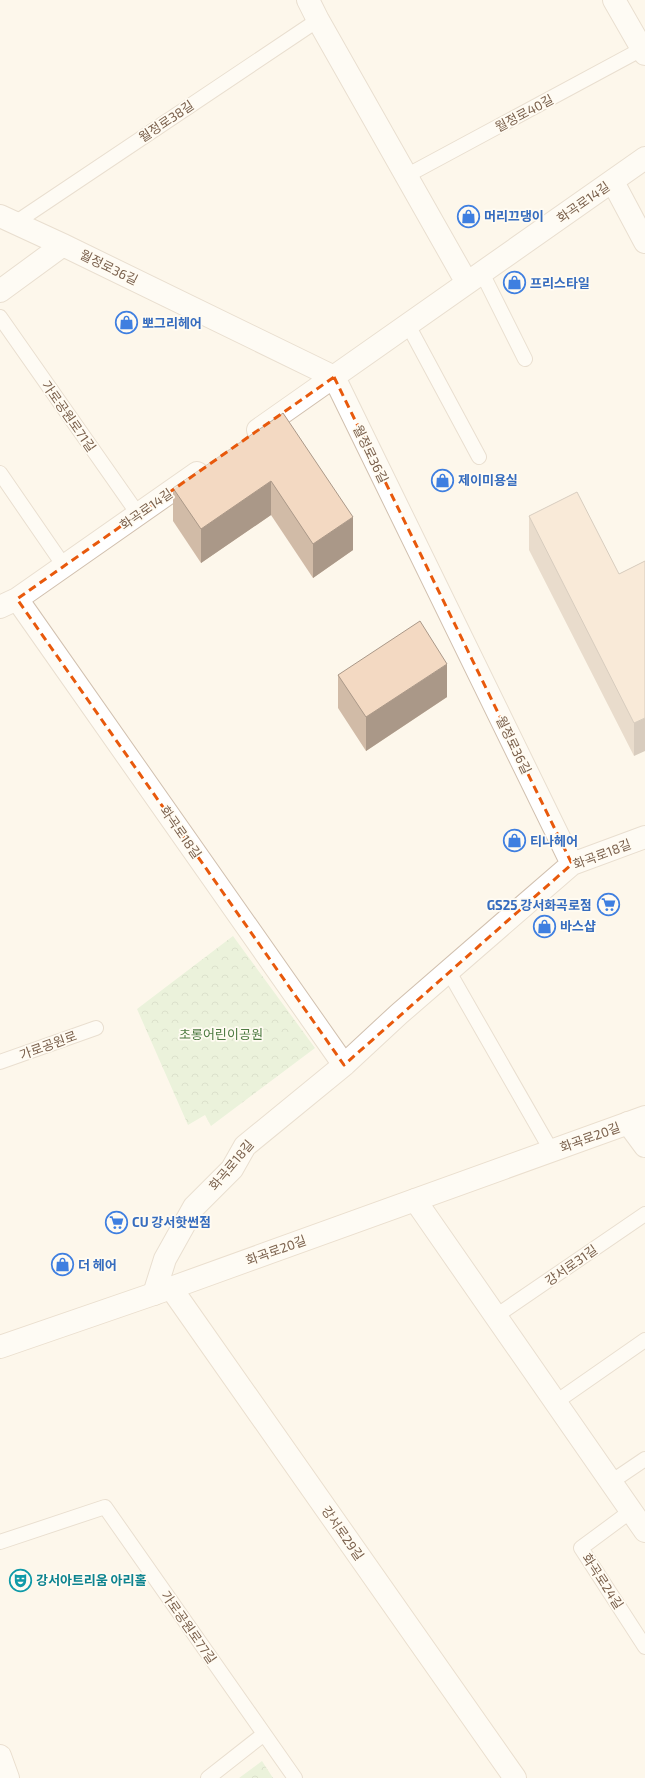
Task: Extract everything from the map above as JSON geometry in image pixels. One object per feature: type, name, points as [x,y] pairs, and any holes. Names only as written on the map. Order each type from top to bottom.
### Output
[{"type":"street","points":[[308,0],[406,176],[474,278]]},
{"type":"street","name":"월정로40길","points":[[614,0],[644,52]]},
{"type":"street","name":"화곡로14길","points":[[242,441],[613,182],[645,158]]},
{"type":"street","points":[[613,182],[645,242]]},
{"type":"street","name":"월정로36길","points":[[8,220],[63,245],[334,377],[572,864]]},
{"type":"street","points":[[0,290],[63,245]]},
{"type":"street","name":"화곡로14길","points":[[8,603],[64,566],[216,459]]},
{"type":"street","name":"화곡로18길","points":[[8,603],[344,1064]]},
{"type":"street","name":"화곡로18길","points":[[163,1291],[165,1259],[194,1207],[232,1169],[245,1146],[344,1064],[399,1014],[572,864],[645,837]]},
{"type":"street","name":"화곡로20길","points":[[0,1347],[163,1291],[637,1120],[645,1146]]},
{"type":"street","points":[[415,1200],[645,1531]]},
{"type":"street","name":"강서로29길","points":[[163,1291],[515,1778]]},
{"type":"street","points":[[0,1756],[8,1778]]},
{"type":"lane","name":"월정로38길","points":[[8,220],[318,20]]},
{"type":"lane","name":"월정로40길","points":[[406,176],[644,52]]},
{"type":"lane","points":[[474,278],[525,359]]},
{"type":"lane","name":"가로공원로71길","points":[[0,317],[138,514]]},
{"type":"lane","points":[[408,325],[479,458]]},
{"type":"lane","points":[[0,473],[64,566]]},
{"type":"lane","name":"화곡로20길","points":[[448,972],[551,1150]]},
{"type":"lane","name":"가로공원로","points":[[0,1062],[96,1028]]},
{"type":"lane","name":"강서로31길","points":[[496,1316],[645,1214]]},
{"type":"lane","points":[[556,1402],[645,1340]]},
{"type":"lane","points":[[611,1482],[645,1459]]},
{"type":"lane","name":"가로공원로77길","points":[[0,1542],[105,1508],[295,1778]]},
{"type":"lane","name":"화곡로24길","points":[[631,1511],[581,1548],[645,1646]]},
{"type":"lane","points":[[208,1778],[264,1734]]},
{"type":"highlighted area","points":[[334,377],[572,864],[344,1065],[17,599]]},
{"type":"green space","name":"초롱어린이공원","points":[[233,936],[315,1048],[211,1126],[205,1115],[188,1125],[137,1009]]},
{"type":"green space","points":[[262,1761],[273,1778],[239,1778]]},
{"type":"building","points":[[283,413],[353,517],[313,544],[271,481],[201,529],[173,488]]},
{"type":"building","points":[[577,492],[619,574],[645,561],[645,718],[634,723],[529,516]]},
{"type":"building","points":[[420,621],[447,664],[366,717],[338,675]]},
{"type":"place","name":"머리끄댕이","points":[[469,216]]},
{"type":"place","name":"프리스타일","points":[[515,283]]},
{"type":"place","name":"뽀그리헤어","points":[[126,323]]},
{"type":"place","name":"제이미용실","points":[[443,480]]},
{"type":"place","name":"티나헤어","points":[[514,841]]},
{"type":"place","name":"GS25 강서화곡로점","points":[[608,905]]},
{"type":"place","name":"바스샵","points":[[545,926]]},
{"type":"place","name":"CU 강서핫썬점","points":[[117,1222]]},
{"type":"place","name":"더 헤어","points":[[63,1265]]},
{"type":"place","name":"강서아트리움 아리홀","points":[[21,1580]]}]
